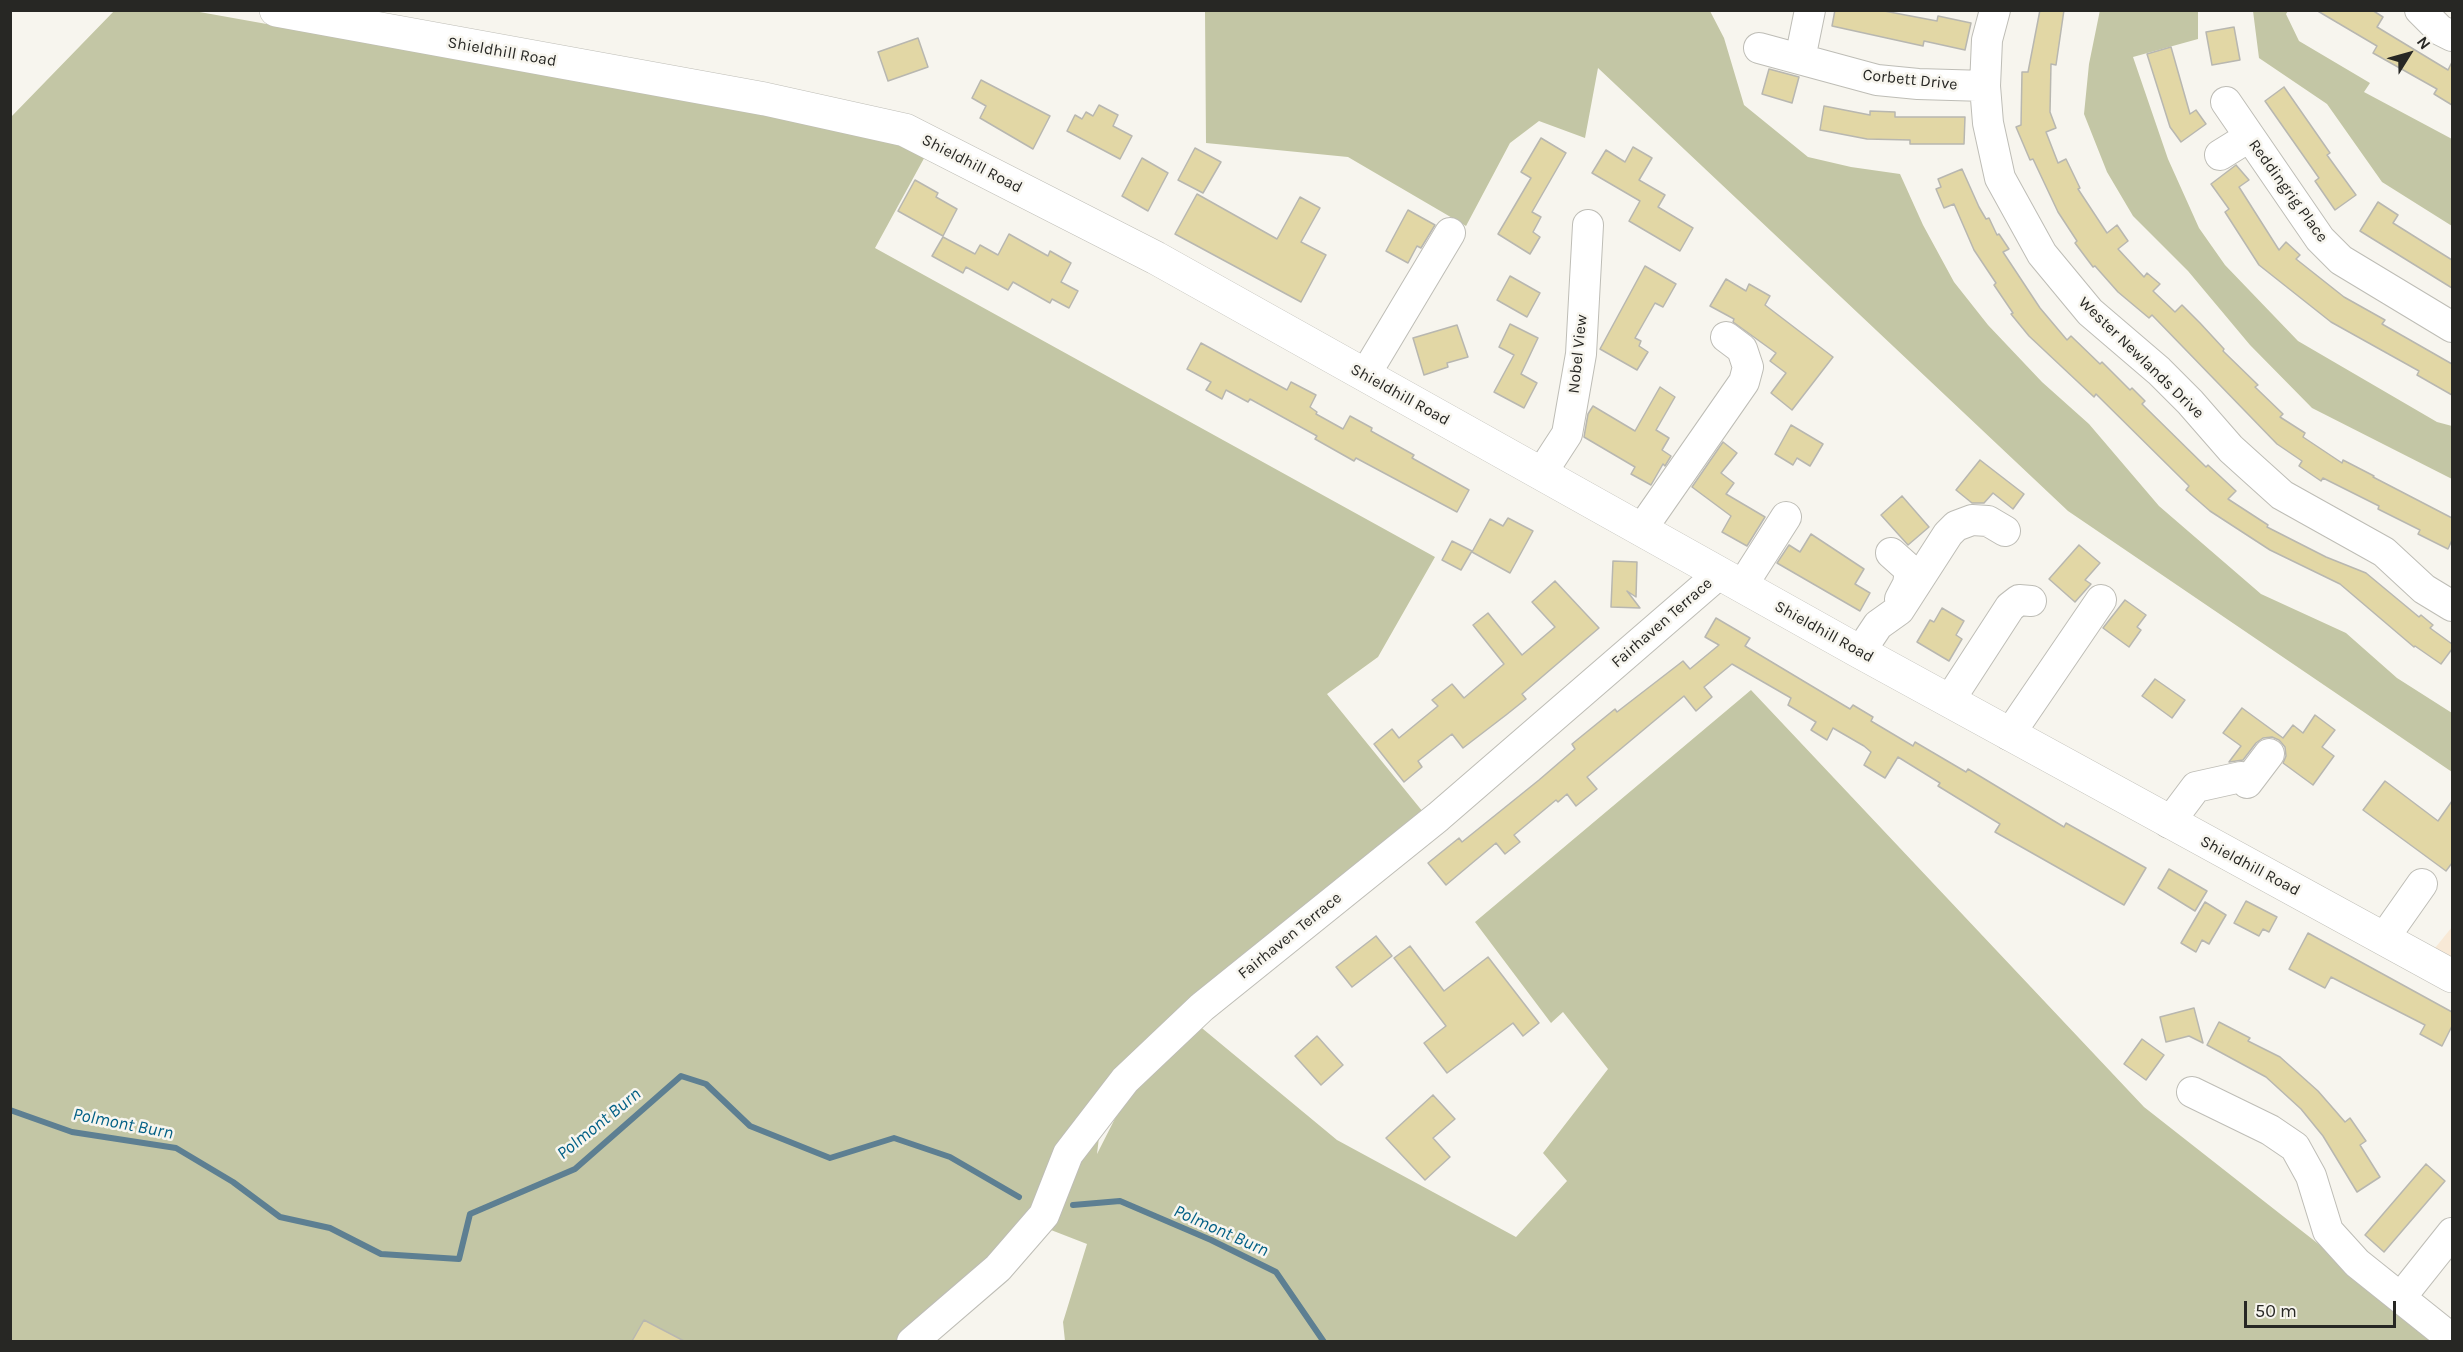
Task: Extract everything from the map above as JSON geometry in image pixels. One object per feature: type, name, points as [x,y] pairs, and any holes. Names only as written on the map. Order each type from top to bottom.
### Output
[{"type":"main road","name":"Shieldhill Road","points":[[276,10],[765,99],[905,130],[1156,258],[2009,735],[2452,976]]},
{"type":"street","points":[[1800,59],[1810,10]]},
{"type":"street","name":"Wester Newlands Drive","points":[[1995,10],[1987,40],[1985,86],[1988,123],[2000,178],[2042,254],[2090,312],[2159,371],[2231,449],[2282,495],[2384,552],[2424,589],[2452,606]]},
{"type":"street","points":[[2420,10],[2440,30],[2452,36]]},
{"type":"street","name":"Corbett Drive","points":[[1759,48],[1877,80],[1985,86]]},
{"type":"street","name":"Reddingrig Place","points":[[2226,102],[2299,211],[2320,239],[2341,260],[2452,327]]},
{"type":"street","points":[[2220,155],[2249,136]]},
{"type":"street","name":"Nobel View","points":[[1541,474],[1568,434],[1581,354],[1588,225]]},
{"type":"street","points":[[1365,375],[1450,233]]},
{"type":"street","points":[[1641,530],[1744,382],[1748,367],[1742,349],[1726,337]]},
{"type":"street","name":"Fairhaven Terrace","points":[[912,1341],[998,1268],[1044,1215],[1068,1154],[1125,1080],[1202,1007],[1730,580],[1786,517]]},
{"type":"street","points":[[1856,649],[1878,625],[1899,610],[1948,534],[1956,526],[1972,520],[1988,521],[2005,531]]},
{"type":"street","points":[[1856,649],[1868,627],[1901,599],[1908,584],[1910,570],[1891,553]]},
{"type":"street","points":[[1949,701],[2010,607],[2019,600],[2031,601]]},
{"type":"street","points":[[2009,735],[2102,600]]},
{"type":"street","points":[[2169,823],[2196,786],[2241,777],[2247,783],[2269,754]]},
{"type":"street","points":[[2384,938],[2422,884]]},
{"type":"street","points":[[2192,1092],[2270,1130],[2295,1147],[2311,1176],[2328,1231],[2357,1263],[2452,1339]]},
{"type":"street","points":[[2401,1297],[2452,1233]]},
{"type":"shaded area","points":[[2452,927],[2452,959],[2435,948]]},
{"type":"green space","points":[[115,10],[194,11],[680,98],[805,122],[928,151],[875,248],[1435,557],[1378,657],[1327,694],[1423,812],[1169,1024],[1152,1033],[1116,1069],[1104,1095],[1097,1154],[1129,1091],[1197,1024],[1337,1140],[1516,1237],[1567,1181],[1543,1153],[1608,1069],[1563,1012],[1551,1023],[1475,922],[1751,690],[2144,1107],[2442,1341],[1065,1341],[1063,1322],[1087,1244],[1051,1230],[927,1341],[11,1342],[11,117]]},
{"type":"green space","points":[[2100,10],[2222,11],[2198,11],[2198,39],[2133,57],[2168,159],[2199,228],[2225,265],[2298,341],[2437,422],[2452,426],[2452,479],[2312,408],[2250,345],[2188,271],[2133,216],[2107,172],[2084,114],[2089,64]]},
{"type":"green space","points":[[1205,11],[1710,11],[1724,38],[1744,105],[1808,157],[1851,167],[1900,174],[1923,225],[1954,282],[1988,325],[2042,382],[2089,424],[2159,506],[2261,594],[2346,633],[2397,678],[2452,713],[2452,772],[2068,511],[1598,68],[1585,138],[1539,121],[1510,143],[1466,226],[1348,157],[1206,143]]},
{"type":"green space","points":[[2253,11],[2288,11],[2286,14],[2299,41],[2370,83],[2364,92],[2452,139],[2452,226],[2382,182],[2327,104],[2259,58]]},
{"type":"building","points":[[1835,10],[1879,10],[1937,21],[1938,16],[1971,23],[1965,50],[1924,41],[1923,46],[1832,26]]},
{"type":"building","points":[[2040,10],[2064,10],[2056,65],[2051,64],[2050,112],[2056,128],[2046,132],[2058,163],[2066,159],[2080,188],[2078,189],[2107,233],[2117,225],[2128,241],[2118,249],[2144,277],[2147,273],[2160,284],[2153,291],[2175,312],[2182,305],[2200,323],[2224,349],[2223,351],[2258,385],[2255,387],[2283,414],[2280,417],[2305,433],[2303,437],[2342,463],[2343,460],[2452,518],[2452,540],[2448,549],[2418,534],[2420,530],[2378,509],[2379,506],[2323,478],[2321,481],[2299,466],[2302,461],[2277,444],[2152,315],[2149,318],[2118,292],[2095,266],[2093,267],[2075,243],[2077,241],[2058,212],[2033,159],[2030,160],[2016,127],[2021,125],[2022,72],[2028,72]]},
{"type":"building","points":[[2316,10],[2372,10],[2383,17],[2377,27],[2448,70],[2452,62],[2452,105],[2434,94],[2437,89],[2373,53],[2377,46]]},
{"type":"building","points":[[2234,27],[2240,60],[2212,65],[2206,32]]},
{"type":"building","points":[[918,38],[928,67],[888,81],[878,52]]},
{"type":"building","points":[[2171,47],[2190,114],[2196,110],[2206,124],[2181,142],[2170,127],[2147,54]]},
{"type":"building","points":[[1769,69],[1799,77],[1792,103],[1762,94]]},
{"type":"building","points":[[981,80],[1050,116],[1033,149],[980,118],[986,106],[972,98]]},
{"type":"building","points":[[2284,87],[2330,153],[2327,155],[2356,195],[2335,210],[2315,181],[2319,178],[2265,101]]},
{"type":"building","points":[[1099,105],[1118,115],[1113,126],[1132,136],[1120,159],[1067,131],[1075,115],[1082,119],[1086,112],[1093,116]]},
{"type":"building","points":[[1824,106],[1870,115],[1870,111],[1895,112],[1895,117],[1965,117],[1964,144],[1910,144],[1910,140],[1867,139],[1820,130]]},
{"type":"building","points":[[1541,138],[1566,153],[1532,212],[1541,217],[1533,232],[1540,237],[1530,254],[1498,234],[1531,178],[1521,172]]},
{"type":"building","points":[[1633,147],[1652,158],[1639,180],[1665,195],[1658,207],[1693,228],[1680,251],[1629,221],[1640,201],[1592,173],[1606,150],[1625,162]]},
{"type":"building","points":[[1195,148],[1221,162],[1203,193],[1178,180]]},
{"type":"building","points":[[1142,158],[1168,173],[1148,211],[1122,196]]},
{"type":"building","points":[[2236,165],[2249,180],[2239,187],[2279,250],[2286,242],[2300,255],[2296,259],[2344,297],[2385,320],[2382,324],[2452,364],[2452,395],[2417,375],[2419,371],[2331,322],[2259,265],[2225,212],[2229,209],[2211,184]]},
{"type":"building","points":[[1962,169],[1986,219],[1989,218],[1997,235],[1999,234],[2009,249],[2003,252],[2040,308],[2067,340],[2071,336],[2130,390],[2132,388],[2145,401],[2142,404],[2206,467],[2208,465],[2236,491],[2228,499],[2268,525],[2267,527],[2326,557],[2366,573],[2419,617],[2421,615],[2433,625],[2430,628],[2452,644],[2452,649],[2441,664],[2414,647],[2340,584],[2270,550],[2210,511],[2186,490],[2189,486],[2096,394],[2094,397],[2029,336],[2011,314],[2013,313],[1994,285],[1996,283],[1974,250],[1954,204],[1944,208],[1936,189],[1941,187],[1938,179]]},
{"type":"building","points":[[915,180],[938,193],[936,197],[957,209],[943,236],[898,211]]},
{"type":"building","points":[[1197,194],[1277,239],[1300,197],[1320,208],[1301,242],[1326,255],[1301,302],[1175,234]]},
{"type":"building","points":[[2378,202],[2398,215],[2393,223],[2452,260],[2452,288],[2360,231]]},
{"type":"building","points":[[1408,210],[1435,225],[1421,248],[1417,246],[1408,263],[1386,251]]},
{"type":"building","points":[[1009,234],[1048,256],[1050,251],[1071,263],[1061,282],[1078,291],[1069,308],[1052,299],[1050,303],[1013,282],[1008,290],[966,267],[963,273],[932,256],[943,237],[975,254],[980,245],[998,255]]},
{"type":"building","points":[[1645,266],[1676,284],[1663,307],[1655,303],[1635,338],[1641,341],[1639,346],[1648,352],[1637,370],[1600,349]]},
{"type":"building","points":[[1510,276],[1540,293],[1527,317],[1497,300]]},
{"type":"building","points":[[1726,279],[1746,291],[1749,284],[1770,296],[1765,305],[1833,357],[1792,410],[1771,393],[1786,373],[1770,361],[1776,353],[1733,322],[1734,319],[1710,306]]},
{"type":"building","points":[[1510,324],[1538,338],[1521,374],[1537,383],[1524,408],[1494,392],[1514,355],[1499,347]]},
{"type":"building","points":[[1457,325],[1468,357],[1447,363],[1448,367],[1424,375],[1413,338]]},
{"type":"building","points":[[1201,343],[1287,390],[1291,382],[1316,395],[1310,407],[1317,412],[1316,414],[1343,429],[1350,416],[1372,428],[1371,431],[1414,455],[1412,458],[1469,490],[1457,512],[1356,458],[1354,461],[1315,439],[1317,436],[1250,399],[1248,402],[1226,390],[1222,399],[1206,390],[1211,382],[1187,369]]},
{"type":"building","points":[[1660,387],[1675,397],[1656,430],[1669,438],[1662,450],[1671,456],[1665,466],[1663,464],[1651,485],[1631,474],[1635,467],[1584,437],[1588,414],[1593,406],[1635,431]]},
{"type":"building","points":[[1791,425],[1823,444],[1810,466],[1797,458],[1793,465],[1775,454]]},
{"type":"building","points":[[1723,442],[1737,453],[1721,473],[1734,483],[1726,494],[1765,517],[1747,546],[1722,532],[1731,516],[1692,487]]},
{"type":"building","points":[[1980,460],[2024,494],[2013,509],[1993,493],[1984,503],[1972,503],[1956,490]]},
{"type":"building","points":[[1902,496],[1929,527],[1908,545],[1881,515]]},
{"type":"building","points":[[1508,518],[1533,531],[1510,573],[1472,552],[1490,519],[1503,526]]},
{"type":"building","points":[[1811,534],[1864,569],[1855,584],[1870,593],[1860,611],[1777,563],[1789,545],[1800,552]]},
{"type":"building","points":[[1452,541],[1472,551],[1461,570],[1442,560]]},
{"type":"building","points":[[2079,545],[2100,563],[2085,580],[2091,584],[2075,602],[2049,579]]},
{"type":"building","points":[[1613,561],[1637,562],[1636,597],[1627,591],[1640,608],[1611,607]]},
{"type":"building","points":[[1555,581],[1599,628],[1522,694],[1526,699],[1506,715],[1463,748],[1452,734],[1418,761],[1422,767],[1404,782],[1374,744],[1392,729],[1399,738],[1438,706],[1432,700],[1452,684],[1464,698],[1504,664],[1473,625],[1488,613],[1522,655],[1555,627],[1532,602]]},
{"type":"building","points":[[2125,600],[2146,615],[2137,627],[2141,630],[2129,647],[2103,628]]},
{"type":"building","points":[[1942,608],[1964,621],[1956,635],[1962,639],[1949,661],[1917,642],[1930,620],[1934,622]]},
{"type":"building","points":[[1716,618],[1750,638],[1745,646],[1850,709],[1853,705],[1873,717],[1871,721],[1913,746],[1915,742],[1966,772],[1968,769],[2064,827],[2066,823],[2146,868],[2124,905],[1995,832],[2000,824],[1938,786],[1940,783],[1898,757],[1885,778],[1864,765],[1871,752],[1864,746],[1833,728],[1827,740],[1811,730],[1816,722],[1788,705],[1791,698],[1732,664],[1704,687],[1712,697],[1696,711],[1684,696],[1587,777],[1597,789],[1576,806],[1567,794],[1558,802],[1556,800],[1514,835],[1520,842],[1505,854],[1496,843],[1446,885],[1428,863],[1459,838],[1462,842],[1539,780],[1575,749],[1572,744],[1615,709],[1617,712],[1683,661],[1690,669],[1719,645],[1705,637]]},
{"type":"building","points":[[2155,679],[2185,700],[2172,718],[2142,696]]},
{"type":"building","points":[[2242,708],[2283,738],[2293,725],[2303,733],[2315,715],[2335,730],[2322,747],[2334,756],[2313,785],[2283,763],[2286,756],[2285,747],[2279,740],[2272,737],[2263,738],[2256,743],[2243,760],[2229,762],[2241,746],[2223,733]]},
{"type":"building","points":[[2385,781],[2438,821],[2452,801],[2452,863],[2446,871],[2363,810]]},
{"type":"building","points":[[2169,869],[2207,891],[2195,911],[2158,888]]},
{"type":"building","points":[[2246,901],[2277,917],[2269,932],[2263,929],[2259,936],[2234,923]]},
{"type":"building","points":[[2205,902],[2226,915],[2209,944],[2202,940],[2196,952],[2181,943]]},
{"type":"building","points":[[2308,933],[2452,1012],[2452,1026],[2442,1046],[2420,1034],[2425,1025],[2331,977],[2325,988],[2289,969]]},
{"type":"building","points":[[1376,936],[1392,956],[1352,987],[1336,967]]},
{"type":"building","points":[[1410,946],[1444,991],[1488,957],[1539,1023],[1523,1036],[1513,1023],[1447,1073],[1424,1043],[1446,1026],[1394,958]]},
{"type":"building","points":[[2194,1008],[2203,1043],[2189,1036],[2166,1042],[2160,1017]]},
{"type":"building","points":[[2219,1022],[2250,1038],[2248,1041],[2280,1057],[2318,1091],[2345,1122],[2350,1118],[2366,1141],[2360,1145],[2380,1177],[2357,1192],[2323,1136],[2301,1109],[2266,1077],[2207,1045]]},
{"type":"building","points":[[1317,1036],[1343,1065],[1321,1085],[1295,1056]]},
{"type":"building","points":[[2142,1039],[2164,1055],[2146,1080],[2124,1064]]},
{"type":"building","points":[[1433,1095],[1455,1119],[1433,1138],[1450,1157],[1425,1180],[1386,1138]]},
{"type":"building","points":[[2426,1164],[2445,1181],[2384,1252],[2365,1235]]},
{"type":"building","points":[[644,1320],[684,1341],[632,1341]]},
{"type":"waterway","name":"Polmont Burn","points":[[10,1110],[72,1132],[176,1148],[233,1182],[280,1217],[330,1228],[381,1254],[459,1259],[470,1214],[575,1169],[681,1076],[706,1084],[750,1126],[830,1158],[894,1138],[950,1157],[1019,1197]]},
{"type":"waterway","name":"Polmont Burn","points":[[1073,1205],[1120,1201],[1211,1240],[1276,1272],[1324,1342]]}]
